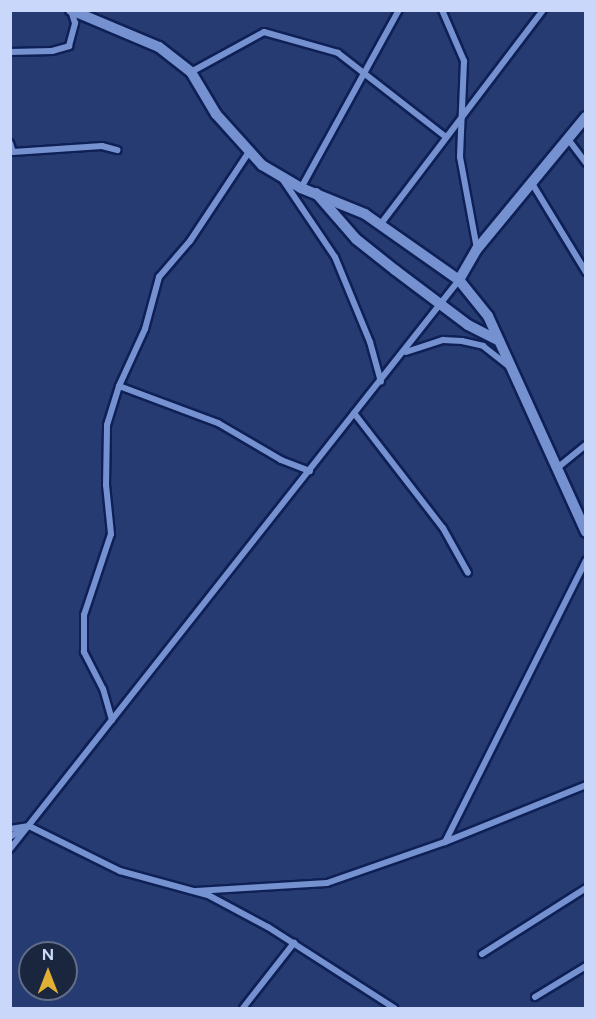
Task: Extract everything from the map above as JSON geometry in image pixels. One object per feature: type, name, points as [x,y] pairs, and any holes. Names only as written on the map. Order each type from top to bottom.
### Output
[{"type":"street","points":[[302,188],[366,75],[399,10]]},
{"type":"street","points":[[442,10],[464,61],[459,120],[460,157],[477,249]]},
{"type":"street","points":[[380,225],[543,10]]},
{"type":"street","points":[[10,52],[52,51],[69,46],[75,23],[71,11]]},
{"type":"street","points":[[71,11],[159,47],[191,72],[216,114],[249,152],[281,177],[380,225],[459,280],[488,316],[585,532]]},
{"type":"street","points":[[191,72],[264,32],[338,53],[446,137]]},
{"type":"street","points":[[10,849],[354,413],[381,382],[459,280],[477,249],[532,185],[585,117]]},
{"type":"street","points":[[568,139],[585,163]]},
{"type":"street","points":[[10,143],[13,152],[10,159]]},
{"type":"street","points":[[13,152],[102,146],[117,150]]},
{"type":"street","points":[[112,720],[103,689],[84,652],[84,615],[111,534],[106,485],[106,425],[119,386],[145,328],[159,277],[190,241],[249,152]]},
{"type":"street","points":[[281,177],[335,257],[370,342],[381,382]]},
{"type":"street","points":[[532,185],[585,272]]},
{"type":"street","points":[[316,193],[356,239],[468,325],[500,341]]},
{"type":"street","points":[[403,353],[443,340],[462,341],[483,346],[513,369]]},
{"type":"street","points":[[119,386],[209,419],[281,460],[309,471]]},
{"type":"street","points":[[354,413],[442,528],[468,573]]},
{"type":"street","points":[[556,469],[585,445]]},
{"type":"street","points":[[445,842],[585,560]]},
{"type":"street","points":[[196,891],[327,883],[445,842],[585,785]]},
{"type":"street","points":[[10,837],[29,826]]},
{"type":"street","points":[[10,829],[29,826],[120,871],[196,891],[294,943],[394,1008]]},
{"type":"street","points":[[482,954],[585,888]]},
{"type":"street","points":[[243,1008],[294,943]]},
{"type":"street","points":[[535,997],[585,966]]}]
